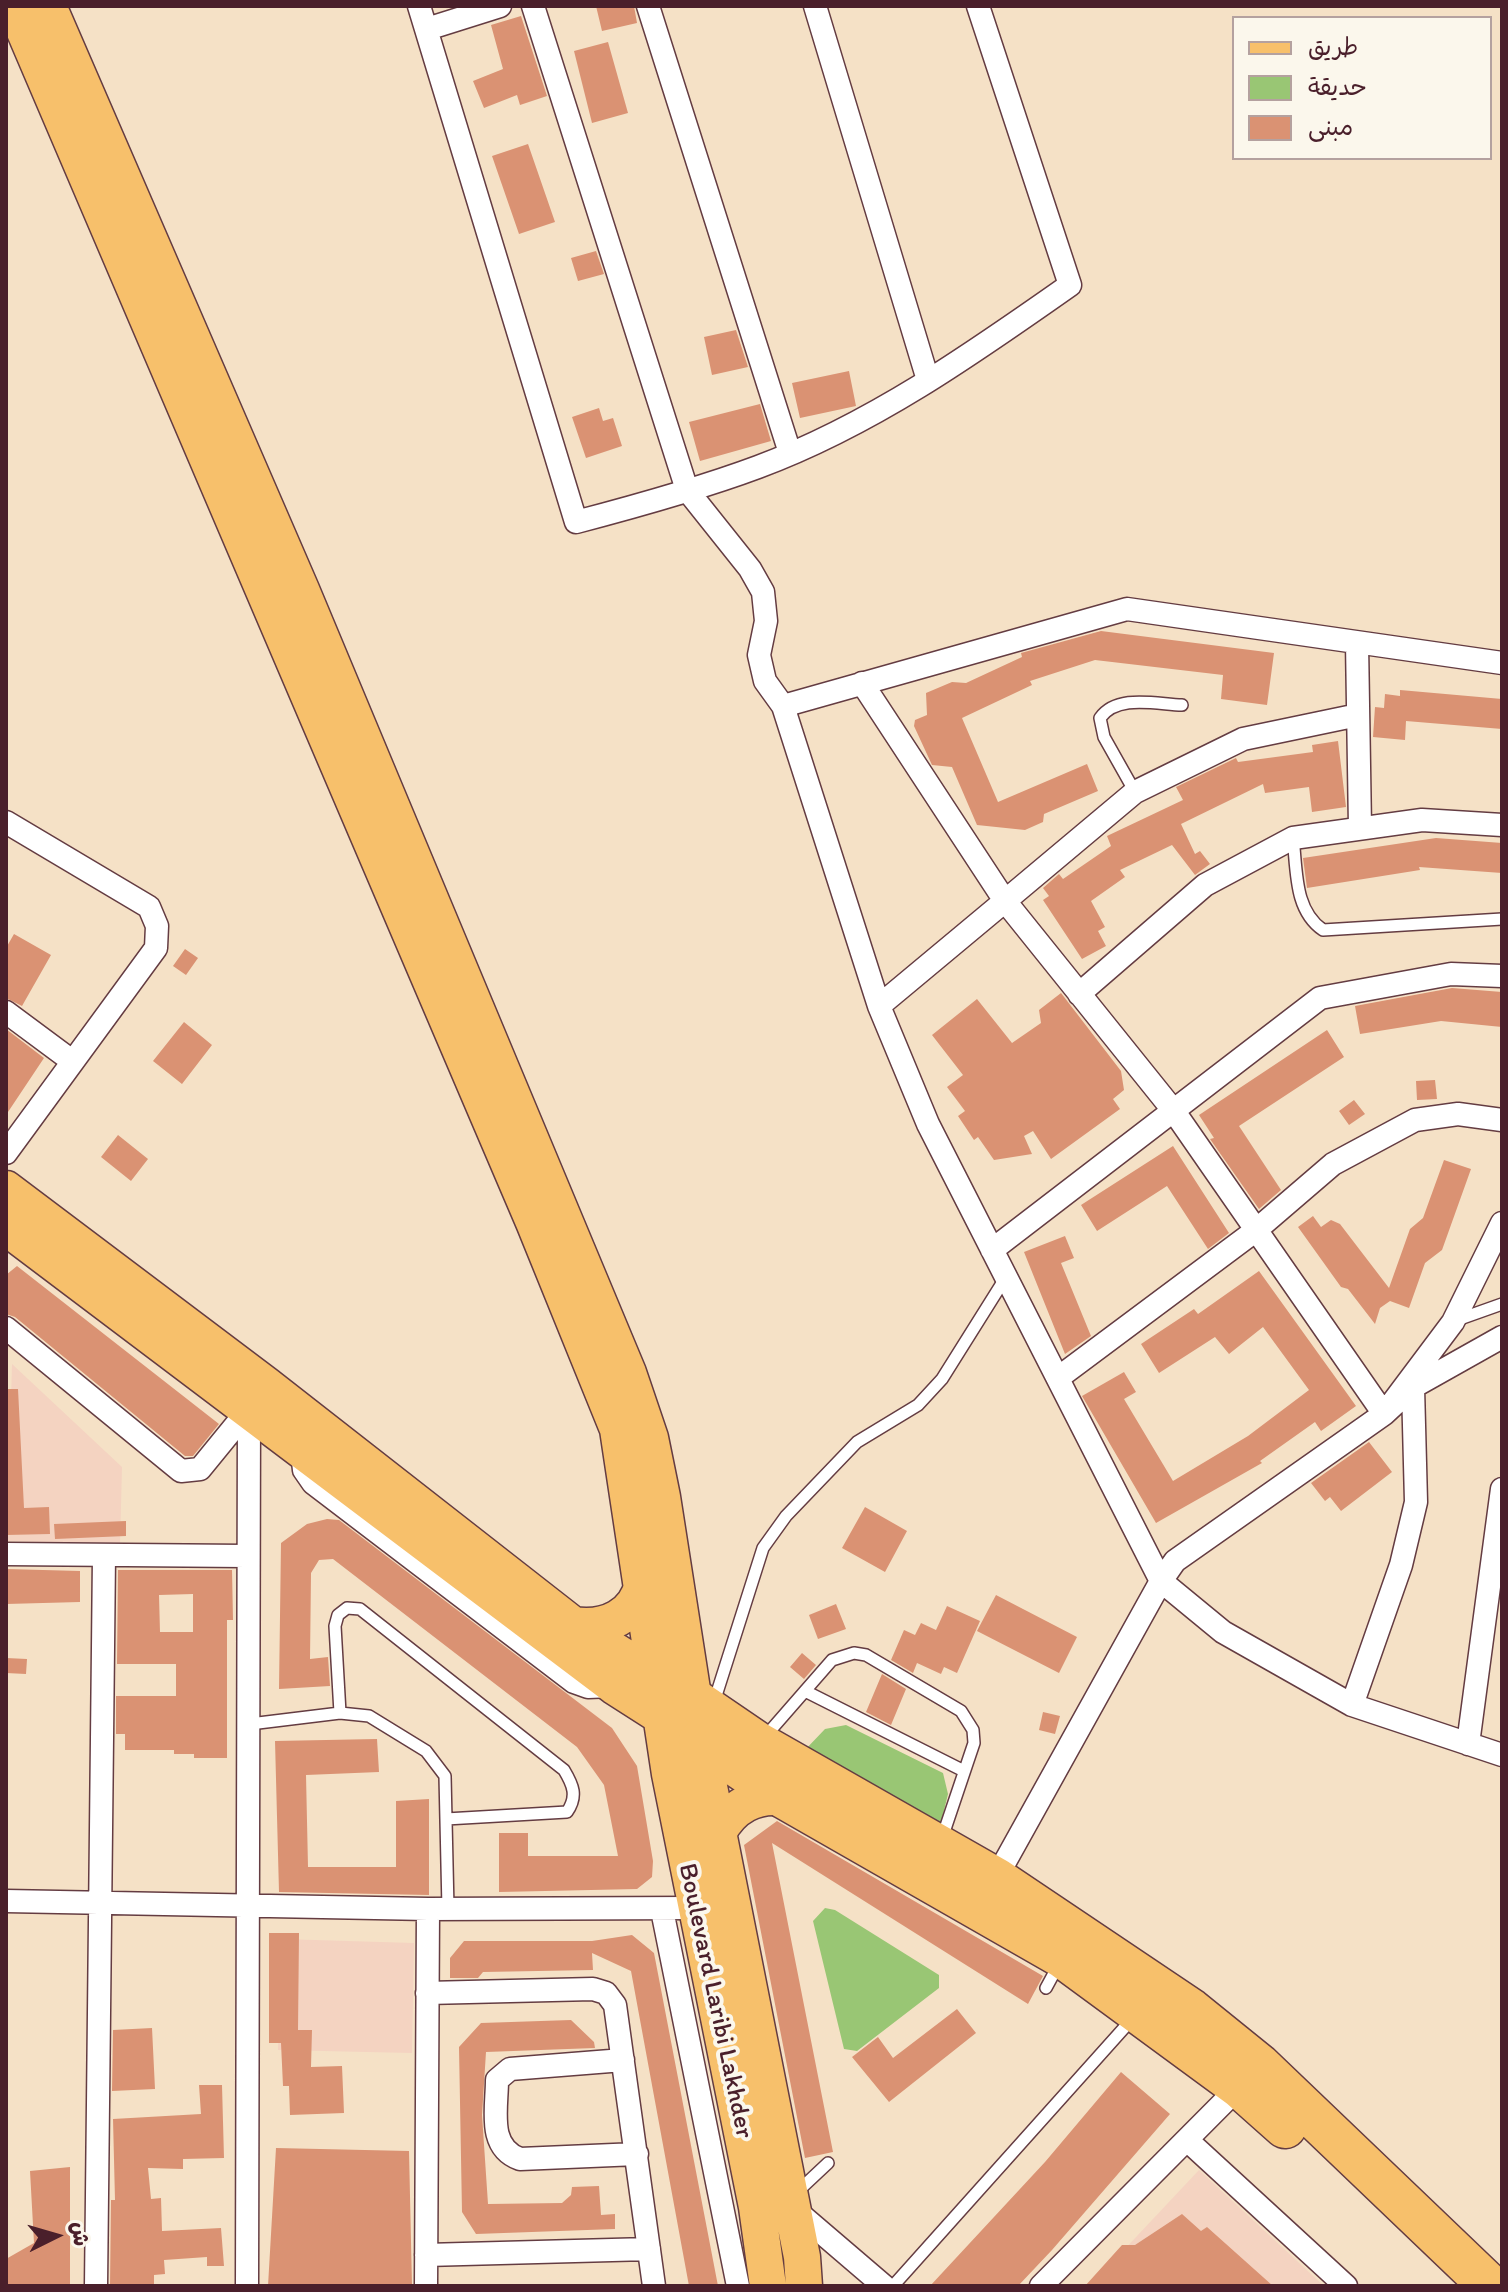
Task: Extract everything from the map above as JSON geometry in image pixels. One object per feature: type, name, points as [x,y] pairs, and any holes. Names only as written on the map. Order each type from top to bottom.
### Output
[{"type":"highway","points":[[691,1717],[759,1744],[931,1862],[1191,2010],[1249,2076],[1449,2286]]},
{"type":"highway","points":[[691,1717],[785,1798],[931,1862]]},
{"type":"highway","points":[[987,1894],[1054,1972],[1139,2011],[1249,2076],[1490,2286]]},
{"type":"main road","points":[[14,6],[603,1387],[618,1429],[628,1478],[656,1677]]},
{"type":"main road","points":[[48,6],[301,590],[628,1373],[650,1438],[659,1483],[691,1717]]},
{"type":"main road","points":[[6,1189],[258,1397],[302,1450],[614,1686],[691,1717]]},
{"type":"main road","points":[[6,1227],[258,1397],[573,1625],[656,1677],[691,1717]]},
{"type":"main road","points":[[573,1625],[603,1624],[623,1616],[635,1603],[643,1583]]},
{"type":"main road","name":"Boulevard Laribi Lakhder","points":[[691,1717],[718,1833],[792,2203],[804,2286]]},
{"type":"main road","name":"Boulevard Laribi Lakhder","points":[[691,1717],[678,1909],[757,2207],[768,2286]]},
{"type":"main road","points":[[718,1833],[727,1818],[749,1802],[765,1797],[785,1798]]},
{"type":"street","points":[[419,6],[576,522],[687,490],[790,453],[860,420],[963,360],[1070,285],[978,6]]},
{"type":"street","points":[[427,29],[500,6]]},
{"type":"street","points":[[533,6],[687,490],[750,569],[763,592],[766,621],[759,655],[765,681],[783,706],[879,1006],[928,1124],[1161,1581],[1223,1632],[1352,1705],[1502,1755]]},
{"type":"street","points":[[648,6],[790,453]]},
{"type":"street","points":[[815,6],[928,380]]},
{"type":"street","points":[[783,706],[1127,609],[1502,663]]},
{"type":"street","points":[[1357,643],[1360,828]]},
{"type":"street","points":[[862,683],[1005,901],[1173,1110],[1384,1414]]},
{"type":"street","points":[[879,1006],[1135,792],[1243,739],[1358,715]]},
{"type":"street","points":[[1079,994],[1205,885],[1293,838],[1422,820],[1502,825]]},
{"type":"street","points":[[6,822],[149,907],[157,926],[156,948],[72,1061],[15,1121],[6,1153]]},
{"type":"street","points":[[992,1250],[1320,998],[1451,974],[1502,976]]},
{"type":"street","points":[[6,1012],[72,1061]]},
{"type":"street","points":[[1058,1378],[1255,1231],[1333,1164],[1415,1120],[1458,1114],[1502,1120]]},
{"type":"street","points":[[1384,1414],[1453,1322],[1502,1223]]},
{"type":"street","points":[[6,1328],[181,1471],[200,1469],[258,1397]]},
{"type":"street","points":[[987,1894],[1175,1561],[1384,1414],[1413,1387],[1502,1337]]},
{"type":"street","points":[[1352,1705],[1401,1565],[1416,1502],[1413,1387]]},
{"type":"street","points":[[247,2286],[250,1724],[246,1556],[258,1397]]},
{"type":"street","points":[[1468,1744],[1502,1489]]},
{"type":"street","points":[[6,1554],[246,1556]]},
{"type":"street","points":[[96,2286],[104,1556]]},
{"type":"street","points":[[6,1901],[438,1909],[678,1909],[738,2286]]},
{"type":"street","points":[[426,2286],[427,1993],[438,1909]]},
{"type":"street","points":[[427,1993],[593,1989],[606,1993],[615,2005],[654,2286]]},
{"type":"street","points":[[623,2060],[510,2069],[502,2074],[497,2080],[497,2142],[506,2154],[520,2159],[637,2154]]},
{"type":"street","points":[[1041,2286],[1249,2076]]},
{"type":"street","points":[[1187,2140],[1346,2286]]},
{"type":"street","points":[[792,2203],[884,2286]]},
{"type":"street","points":[[426,2255],[649,2249]]},
{"type":"lane","points":[[1135,792],[1104,737],[1100,718],[1107,709],[1118,703],[1182,705]]},
{"type":"lane","points":[[1293,838],[1302,907],[1310,921],[1323,930],[1502,919]]},
{"type":"lane","points":[[691,1717],[763,1548],[786,1516],[857,1442],[918,1405],[942,1379],[1007,1277]]},
{"type":"lane","points":[[1453,1322],[1502,1304]]},
{"type":"lane","points":[[340,1713],[335,1626],[338,1615],[347,1608],[360,1609],[564,1770],[573,1784],[574,1801],[567,1812],[446,1819]]},
{"type":"lane","points":[[759,1744],[832,1660],[854,1653],[866,1655],[961,1711],[973,1730],[974,1743],[931,1862]]},
{"type":"lane","points":[[805,1691],[964,1771]]},
{"type":"lane","points":[[250,1724],[340,1713],[369,1716],[426,1751],[445,1776],[446,1819],[438,1909]]},
{"type":"lane","points":[[893,2286],[1139,2011]]},
{"type":"lane","points":[[792,2203],[828,2163]]},
{"type":"shaded area","points":[[12,1364],[122,1467],[120,1545],[7,1541]]},
{"type":"shaded area","points":[[281,1939],[414,1943],[412,2053],[278,2050]]},
{"type":"shaded area","points":[[1199,2170],[1324,2286],[1090,2286]]},
{"type":"green space","points":[[846,1725],[943,1773],[948,1794],[940,1827],[804,1751],[825,1729]]},
{"type":"green space","points":[[825,1908],[835,1910],[939,1975],[939,1988],[857,2051],[844,2049],[813,1921]]},
{"type":"building","points":[[596,6],[634,6],[637,23],[602,31]]},
{"type":"building","points":[[521,16],[547,96],[520,105],[517,95],[484,108],[473,81],[503,69],[491,25]]},
{"type":"building","points":[[608,42],[628,113],[592,123],[574,51]]},
{"type":"building","points":[[528,144],[555,222],[519,234],[492,156]]},
{"type":"building","points":[[596,251],[604,274],[578,281],[571,258]]},
{"type":"building","points":[[736,330],[748,367],[712,375],[704,337]]},
{"type":"building","points":[[849,371],[856,406],[800,418],[792,383]]},
{"type":"building","points":[[760,404],[771,441],[700,461],[689,422]]},
{"type":"building","points":[[599,408],[603,421],[613,418],[622,446],[586,458],[572,417]]},
{"type":"building","points":[[1101,631],[1274,653],[1267,705],[1221,699],[1223,675],[1095,660],[1030,681],[1032,685],[962,718],[998,802],[1087,764],[1098,791],[1044,814],[1043,822],[1025,830],[977,825],[952,767],[932,765],[914,726],[915,720],[927,715],[926,693],[952,682],[966,683],[1022,657],[1021,653]]},
{"type":"building","points":[[1400,690],[1502,699],[1502,729],[1406,721],[1405,740],[1373,737],[1375,707],[1384,708],[1385,694],[1400,696]]},
{"type":"building","points":[[1338,741],[1346,807],[1312,812],[1309,787],[1265,793],[1263,784],[1181,824],[1195,854],[1200,851],[1210,864],[1195,875],[1172,845],[1120,870],[1125,877],[1091,901],[1105,927],[1098,931],[1106,946],[1082,959],[1043,900],[1049,896],[1043,888],[1059,874],[1063,879],[1111,846],[1107,836],[1183,800],[1176,787],[1236,758],[1238,762],[1313,752],[1312,745]]},
{"type":"building","points":[[1436,838],[1502,843],[1502,873],[1419,867],[1420,870],[1307,888],[1303,858]]},
{"type":"building","points":[[14,934],[51,955],[22,1006],[6,998],[6,948]]},
{"type":"building","points":[[185,949],[198,958],[186,975],[173,966]]},
{"type":"building","points":[[1452,988],[1502,992],[1502,1027],[1441,1021],[1360,1034],[1355,1006]]},
{"type":"building","points":[[1061,993],[1121,1071],[1124,1090],[1113,1099],[1120,1109],[1051,1159],[1033,1131],[1024,1136],[1032,1154],[994,1160],[978,1137],[974,1140],[958,1116],[965,1111],[947,1087],[963,1075],[932,1035],[977,999],[1012,1043],[1041,1023],[1039,1010]]},
{"type":"building","points":[[184,1022],[212,1045],[182,1084],[153,1061]]},
{"type":"building","points":[[6,1029],[44,1058],[6,1115]]},
{"type":"building","points":[[1327,1030],[1344,1057],[1239,1126],[1281,1190],[1259,1209],[1210,1139],[1214,1138],[1199,1115]]},
{"type":"building","points":[[1435,1080],[1437,1099],[1417,1100],[1416,1081]]},
{"type":"building","points":[[1354,1100],[1365,1114],[1349,1125],[1339,1111]]},
{"type":"building","points":[[118,1135],[148,1159],[131,1181],[101,1157]]},
{"type":"building","points":[[1173,1146],[1229,1233],[1208,1249],[1167,1186],[1097,1231],[1081,1205]]},
{"type":"building","points":[[1444,1160],[1471,1169],[1442,1250],[1425,1263],[1409,1308],[1390,1301],[1380,1308],[1375,1324],[1348,1289],[1341,1287],[1298,1227],[1313,1216],[1321,1227],[1331,1220],[1340,1224],[1389,1288],[1410,1229],[1423,1218]]},
{"type":"building","points":[[1065,1236],[1074,1258],[1061,1263],[1091,1336],[1065,1354],[1024,1252]]},
{"type":"building","points":[[17,1266],[219,1424],[193,1456],[185,1456],[15,1317],[6,1314],[6,1275]]},
{"type":"building","points":[[1259,1271],[1356,1406],[1321,1431],[1315,1422],[1260,1461],[1262,1463],[1156,1523],[1082,1396],[1124,1372],[1136,1392],[1124,1399],[1173,1481],[1248,1436],[1309,1390],[1263,1327],[1229,1354],[1215,1337],[1159,1373],[1141,1344],[1194,1309],[1198,1314]]},
{"type":"building","points":[[6,1389],[18,1389],[24,1508],[49,1507],[50,1534],[6,1535]]},
{"type":"building","points":[[1369,1442],[1392,1472],[1341,1511],[1330,1497],[1325,1501],[1311,1483]]},
{"type":"building","points":[[865,1507],[907,1531],[885,1572],[842,1548]]},
{"type":"building","points":[[327,1519],[339,1520],[612,1728],[637,1766],[653,1861],[652,1877],[637,1889],[499,1892],[499,1833],[528,1833],[528,1856],[618,1856],[604,1785],[577,1747],[333,1559],[319,1560],[311,1573],[310,1659],[328,1657],[330,1686],[279,1689],[281,1543],[307,1524]]},
{"type":"building","points":[[126,1521],[126,1536],[55,1539],[54,1524]]},
{"type":"building","points":[[6,1569],[80,1571],[80,1602],[6,1604]]},
{"type":"building","points":[[118,1570],[232,1570],[233,1620],[227,1620],[227,1758],[194,1758],[194,1754],[174,1754],[174,1750],[125,1750],[125,1734],[116,1734],[116,1696],[176,1696],[176,1664],[117,1664]],"holes":[[[193,1594],[193,1632],[160,1632],[159,1595]]]},
{"type":"building","points":[[996,1595],[1077,1637],[1059,1673],[977,1631]]},
{"type":"building","points":[[836,1604],[846,1629],[818,1639],[809,1615]]},
{"type":"building","points":[[947,1606],[980,1621],[957,1673],[944,1667],[941,1674],[917,1663],[913,1673],[891,1660],[904,1630],[915,1635],[921,1623],[936,1630]]},
{"type":"building","points":[[802,1653],[816,1665],[804,1679],[790,1667]]},
{"type":"building","points":[[6,1658],[27,1659],[26,1674],[6,1673]]},
{"type":"building","points":[[882,1674],[906,1689],[891,1725],[866,1712]]},
{"type":"building","points":[[1043,1712],[1060,1716],[1055,1734],[1039,1730]]},
{"type":"building","points":[[377,1739],[379,1772],[306,1775],[308,1867],[396,1867],[396,1801],[429,1799],[429,1895],[279,1892],[275,1741]]},
{"type":"building","points":[[777,1821],[1043,1976],[1028,2004],[772,1843],[833,2152],[805,2158],[744,1845]]},
{"type":"building","points":[[269,1933],[299,1933],[298,2030],[312,2030],[311,2067],[342,2066],[344,2113],[290,2115],[289,2086],[283,2086],[281,2043],[269,2043]]},
{"type":"building","points":[[632,1935],[654,1953],[718,2286],[689,2286],[631,1971],[592,1953],[593,1970],[483,1972],[478,1978],[450,1978],[450,1958],[464,1941],[592,1941]]},
{"type":"building","points":[[957,2009],[976,2033],[889,2102],[852,2057],[878,2037],[893,2058]]},
{"type":"building","points":[[571,2020],[594,2042],[595,2048],[486,2052],[482,2115],[488,2204],[562,2203],[571,2195],[572,2187],[599,2186],[601,2215],[615,2214],[615,2229],[476,2234],[462,2212],[459,2047],[481,2023]]},
{"type":"building","points":[[152,2028],[155,2089],[112,2091],[113,2030]]},
{"type":"building","points":[[1121,2072],[1170,2114],[1052,2250],[1018,2286],[930,2286],[1045,2162]]},
{"type":"building","points":[[199,2085],[222,2085],[224,2158],[183,2159],[183,2169],[148,2168],[151,2199],[161,2198],[162,2231],[221,2228],[224,2266],[207,2266],[207,2257],[164,2260],[165,2274],[154,2275],[154,2284],[110,2286],[111,2200],[115,2200],[113,2119],[201,2114]]},
{"type":"building","points":[[276,2148],[409,2151],[412,2286],[268,2286]]},
{"type":"building","points":[[70,2167],[70,2286],[6,2284],[6,2259],[34,2243],[30,2171]]},
{"type":"building","points":[[1182,2214],[1201,2231],[1207,2227],[1273,2286],[1085,2286],[1122,2245],[1135,2245]]}]
